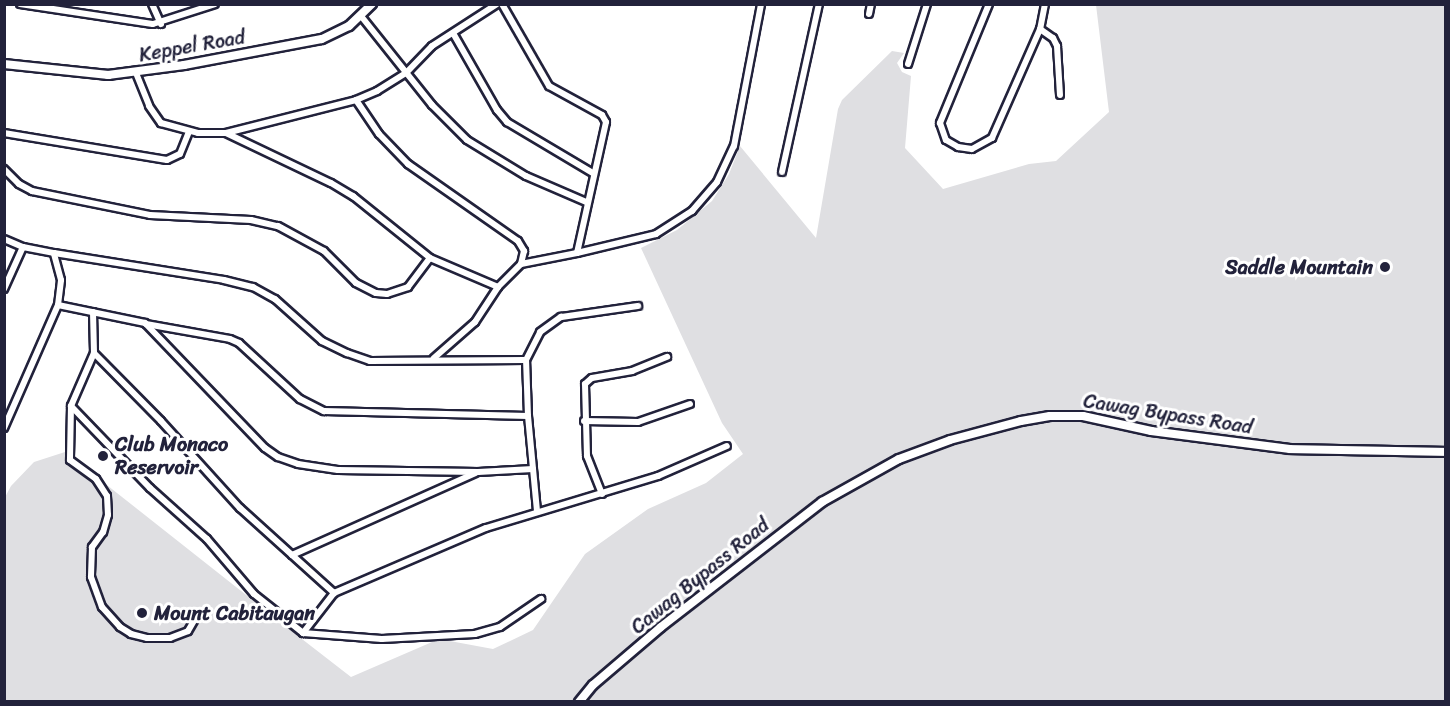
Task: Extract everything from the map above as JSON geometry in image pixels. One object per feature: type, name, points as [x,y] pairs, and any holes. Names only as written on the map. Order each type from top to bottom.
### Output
[{"type":"street","points":[[20,4],[161,24],[215,4]]},
{"type":"street","points":[[152,4],[161,24]]},
{"type":"street","points":[[136,73],[149,106],[161,123],[189,132],[226,132],[356,100],[406,73],[432,46],[497,4]]},
{"type":"street","points":[[502,4],[549,86],[605,118],[577,253]]},
{"type":"street","points":[[521,264],[656,234],[692,211],[717,182],[734,146],[762,4]]},
{"type":"street","points":[[782,172],[819,4]]},
{"type":"street","points":[[869,14],[871,4]]},
{"type":"street","points":[[908,64],[927,4]]},
{"type":"street","points":[[989,4],[940,123],[946,140],[958,147],[972,149],[992,138],[1041,29],[1045,4]]},
{"type":"street","points":[[365,9],[406,73],[444,119],[467,140],[526,176],[586,202]]},
{"type":"street","name":"Keppel Road","points":[[4,64],[86,74],[136,73],[316,40],[343,30],[365,9]]},
{"type":"street","points":[[1041,29],[1053,38],[1057,46],[1060,95]]},
{"type":"street","points":[[453,33],[496,110],[507,122],[593,173]]},
{"type":"street","points":[[356,100],[379,134],[408,164],[518,241],[524,251],[521,264],[498,287],[466,331],[433,359]]},
{"type":"street","points":[[4,133],[167,160],[180,154],[189,132]]},
{"type":"street","points":[[226,132],[353,196],[430,258],[498,287]]},
{"type":"street","points":[[4,169],[25,188],[91,203],[166,217],[251,220],[278,226],[324,251],[356,283],[376,293],[387,294],[408,287],[430,258]]},
{"type":"street","points":[[4,239],[23,247],[54,253],[239,283],[275,299],[315,336],[347,354],[385,362],[433,359],[526,360]]},
{"type":"street","points":[[4,289],[23,247]]},
{"type":"street","points":[[4,429],[58,305],[61,280],[54,253]]},
{"type":"street","points":[[58,305],[230,339],[238,343],[300,399],[324,411],[528,416]]},
{"type":"street","points":[[537,511],[528,416],[526,360],[540,332],[561,317],[638,306]]},
{"type":"street","points":[[93,312],[94,353],[71,406],[70,460],[96,479],[107,496],[108,515],[103,532],[92,547],[91,577],[102,607],[120,627],[132,634],[147,638],[181,635],[188,631],[195,619]]},
{"type":"street","points":[[145,323],[265,448],[278,457],[315,468],[478,472],[533,469]]},
{"type":"street","points":[[94,353],[240,508],[334,593]]},
{"type":"street","points":[[602,494],[587,456],[584,389],[589,380],[632,371],[667,357]]},
{"type":"street","points":[[584,421],[638,422],[690,404]]},
{"type":"street","points":[[71,406],[150,488],[207,539],[254,594],[303,633],[382,639],[475,634],[500,627],[542,599]]},
{"type":"street","name":"Cawag Bypass Road","points":[[579,702],[593,685],[661,627],[813,508],[890,464],[950,440],[1021,421],[1050,416],[1083,416],[1150,430],[1290,449],[1446,452]]},
{"type":"street","points":[[303,633],[334,593],[461,537],[537,511],[658,476],[727,446]]},
{"type":"street","points":[[292,555],[478,472]]},
{"type":"shaded area","points":[[1096,5],[1445,5],[1445,701],[5,701],[4,499],[11,486],[34,462],[65,452],[264,609],[268,616],[280,622],[351,677],[439,639],[493,649],[533,630],[585,554],[648,509],[706,483],[743,454],[722,423],[641,248],[677,230],[712,201],[729,174],[740,146],[816,238],[838,109],[842,100],[892,51],[904,53],[897,63],[902,72],[911,76],[905,148],[943,189],[1029,164],[1056,161],[1109,112]]},
{"type":"place","name":"Saddle Mountain","points":[[1385,267]]},
{"type":"place","name":"Club Monaco Reservoir","points":[[103,456]]},
{"type":"place","name":"Mount Cabitaugan","points":[[142,613]]}]
